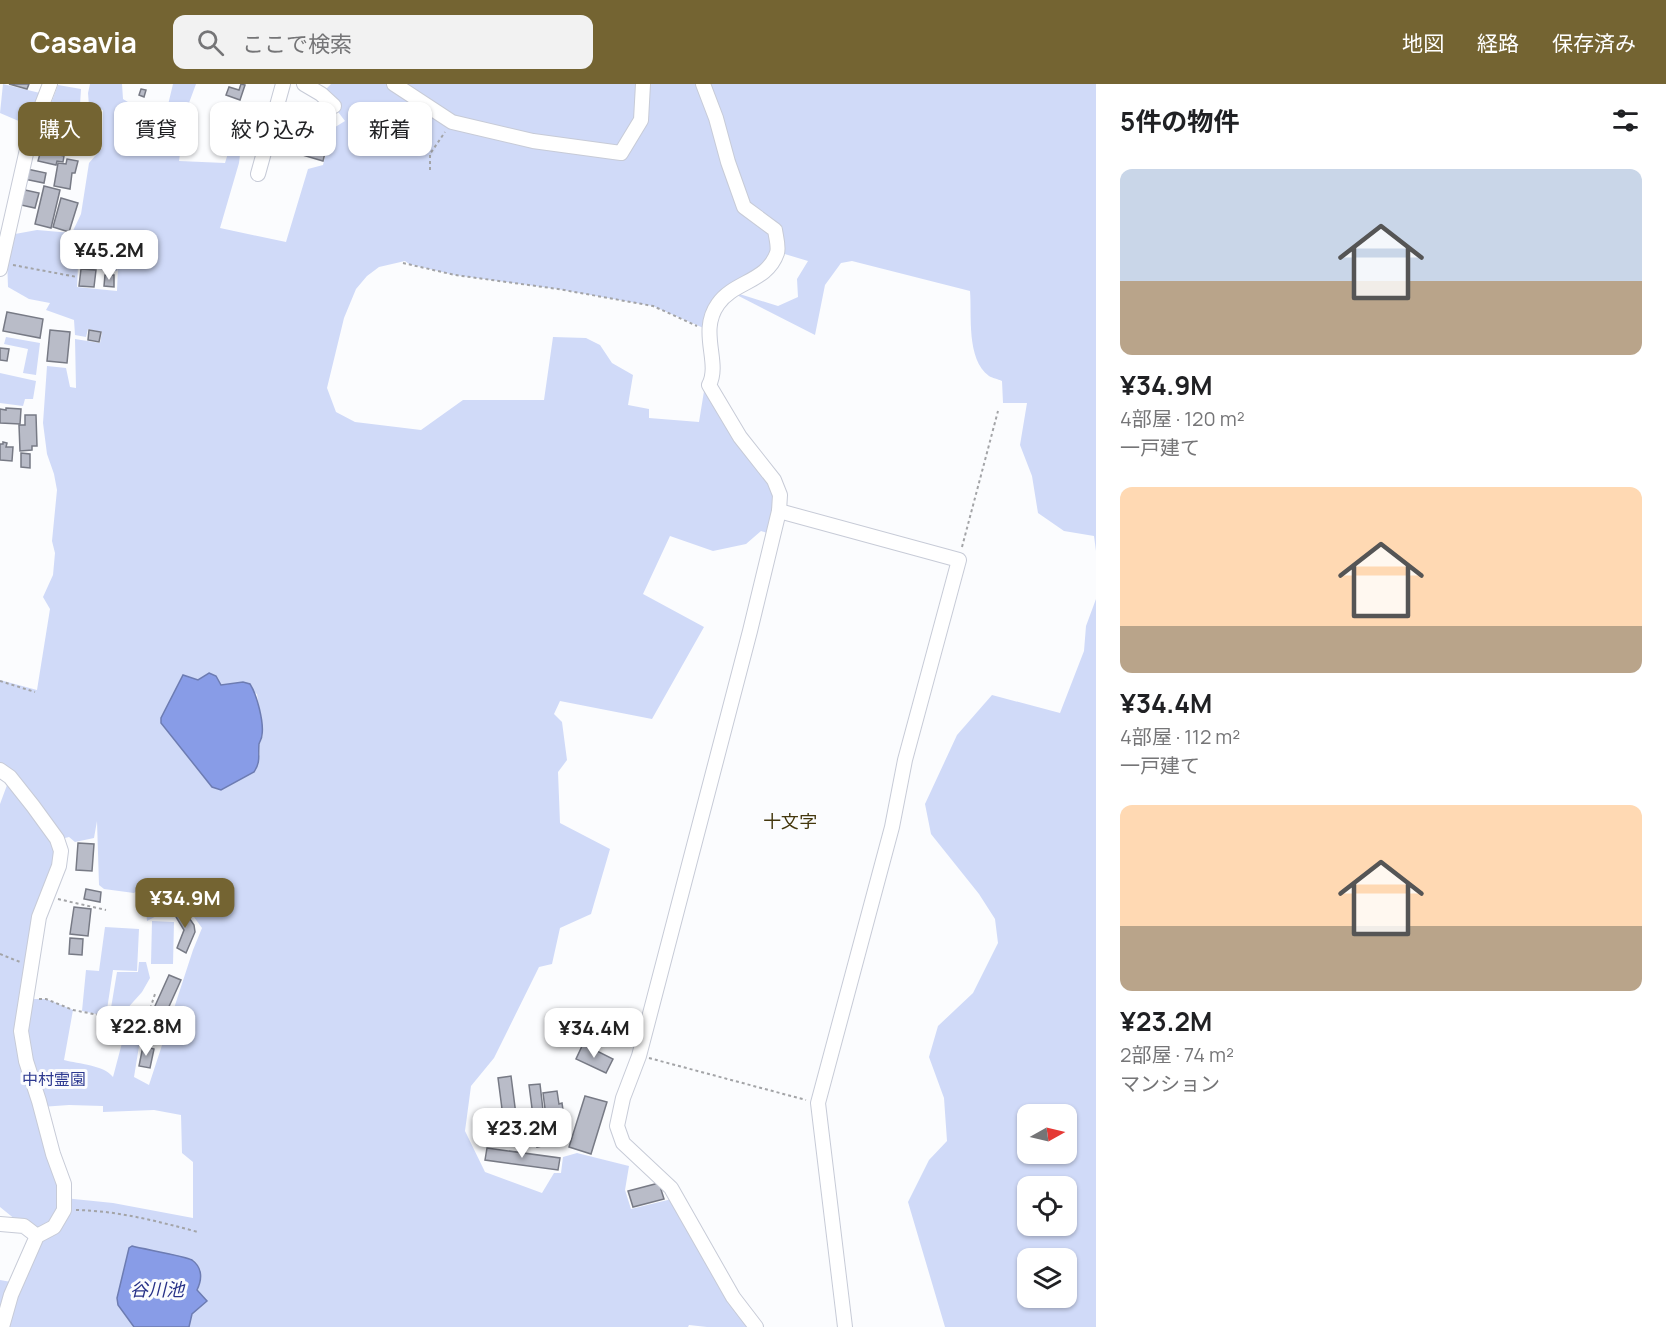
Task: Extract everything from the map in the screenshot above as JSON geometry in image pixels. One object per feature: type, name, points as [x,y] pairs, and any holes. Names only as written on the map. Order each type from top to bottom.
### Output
[{"type":"street","points":[[0,265],[30,136],[50,84]]},
{"type":"street","points":[[278,102],[283,84]]},
{"type":"street","points":[[304,84],[330,102]]},
{"type":"street","points":[[394,84],[452,122],[534,141],[621,153],[641,120],[643,84]]},
{"type":"street","points":[[703,84],[744,207],[775,230],[777,252],[767,270],[729,291],[717,305],[708,330],[713,378],[709,385],[740,437],[774,480],[780,495],[779,511],[639,1056],[623,1098],[617,1126],[623,1143],[671,1188],[733,1297],[756,1327]]},
{"type":"street","points":[[258,174],[263,156]]},
{"type":"street","points":[[779,511],[959,560],[905,760],[892,827],[818,1103],[845,1327]]},
{"type":"street","points":[[0,770],[10,777],[33,806],[61,851],[59,866],[39,917],[33,967],[21,1031],[26,1062],[39,1101],[52,1154],[64,1184],[64,1210],[54,1227],[37,1236],[11,1296],[2,1327]]},
{"type":"street","points":[[0,1224],[24,1226],[37,1236]]},
{"type":"path","points":[[430,170],[430,154],[452,122]]},
{"type":"path","points":[[403,263],[455,275],[558,289],[653,306],[708,330]]},
{"type":"path","points":[[0,265],[77,277]]},
{"type":"path","points":[[959,560],[998,411]]},
{"type":"path","points":[[0,681],[35,692]]},
{"type":"path","points":[[46,896],[106,910]]},
{"type":"path","points":[[0,954],[33,967]]},
{"type":"path","points":[[27,999],[46,999],[73,1010],[145,1024],[155,994]]},
{"type":"path","points":[[639,1056],[818,1103]]},
{"type":"path","points":[[64,1210],[103,1210],[128,1214],[198,1232]]},
{"type":"green space","points":[[3,84],[40,93],[37,102],[18,102],[18,121],[0,113]]},
{"type":"green space","name":"中村霊園","points":[[90,84],[122,84],[123,99],[128,102],[114,102],[114,156],[180,156],[179,161],[225,163],[227,156],[240,156],[220,228],[286,242],[308,169],[323,165],[325,156],[336,156],[336,127],[345,121],[336,109],[336,102],[330,102],[321,94],[331,84],[1096,84],[1096,551],[1094,536],[1064,531],[1038,513],[1032,476],[1020,445],[1027,403],[1003,403],[1002,381],[989,376],[977,359],[973,348],[970,291],[852,261],[841,263],[825,285],[815,335],[729,291],[708,330],[653,306],[558,289],[455,275],[409,264],[405,261],[379,267],[367,276],[356,289],[344,318],[327,388],[336,412],[355,422],[421,430],[463,400],[544,400],[553,337],[586,338],[600,345],[612,363],[633,375],[628,405],[649,409],[649,418],[699,422],[705,385],[774,480],[773,535],[761,531],[746,544],[713,551],[670,536],[643,594],[704,627],[652,719],[560,701],[554,714],[562,722],[567,760],[558,772],[560,823],[610,849],[591,914],[560,928],[552,964],[539,967],[494,1058],[471,1086],[465,1131],[485,1172],[542,1193],[554,1173],[561,1173],[563,1157],[577,1153],[629,1166],[625,1190],[631,1209],[676,1198],[756,1327],[689,1325],[688,1327],[189,1327],[192,1314],[118,1305],[134,1327],[0,1327],[0,1280],[17,1283],[37,1237],[0,1207],[0,804],[10,777],[0,770],[0,680],[37,690],[50,609],[43,597],[53,575],[55,553],[52,541],[57,490],[47,454],[43,423],[47,366],[66,368],[70,387],[76,388],[75,339],[100,343],[102,332],[88,329],[86,337],[75,335],[74,320],[46,310],[50,303],[29,299],[8,287],[7,258],[15,234],[37,230],[72,233],[81,214],[89,163],[95,156],[102,156],[102,102],[89,102]],"holes":[[[778,252],[808,261],[797,279],[798,297],[778,306],[730,291]],[[78,267],[117,271],[118,267],[117,291],[77,287]],[[183,676],[198,680],[216,676],[221,685],[235,683],[257,694],[263,735],[259,746],[260,755],[221,790],[212,786],[161,723],[161,718]],[[97,821],[99,885],[104,889],[134,893],[144,885],[147,921],[183,902],[202,928],[149,1085],[134,1077],[142,1028],[127,1024],[113,1077],[97,1067],[64,1060],[73,1010],[46,999],[27,999],[47,896],[61,851],[57,840],[69,837],[75,842],[94,838]],[[103,1106],[103,1112],[154,1110],[181,1115],[182,1153],[193,1162],[193,1218],[113,1203],[64,1198],[41,1107]]]},
{"type":"green space","points":[[173,84],[196,84],[189,102],[169,102]]},
{"type":"green space","points":[[58,85],[81,89],[80,102],[52,102]]},
{"type":"green space","points":[[6,337],[40,343],[36,375],[23,373],[28,349],[4,344]]},
{"type":"green space","points":[[0,373],[36,381],[33,399],[25,399],[23,406],[0,403]]},
{"type":"green space","points":[[1096,599],[1096,1327],[945,1327],[908,1202],[929,1160],[947,1141],[944,1098],[929,1057],[938,1026],[973,993],[998,943],[995,919],[979,894],[931,834],[925,804],[957,735],[992,695],[1060,713],[1084,651],[1086,626]]},
{"type":"green space","points":[[152,921],[174,922],[173,964],[151,964]]},
{"type":"green space","points":[[105,927],[139,929],[137,971],[113,970],[106,1016],[82,1011],[86,970],[99,971]]},
{"type":"green space","points":[[139,962],[146,962],[150,978],[142,992],[125,1011],[111,1008],[117,972],[138,972]]},
{"type":"water","points":[[209,673],[216,676],[221,685],[243,682],[250,684],[262,723],[258,762],[254,772],[221,790],[212,787],[161,723],[161,718],[183,675],[198,680]]},
{"type":"water","name":"谷川池","points":[[132,1246],[188,1258],[196,1263],[201,1278],[197,1290],[207,1301],[192,1314],[189,1327],[134,1327],[118,1305],[117,1298],[129,1248]]},
{"type":"building","points":[[9,84],[29,84],[27,89]]},
{"type":"building","points":[[241,84],[245,85],[240,100],[226,95],[229,87],[239,90]]},
{"type":"building","points":[[141,89],[146,90],[144,97],[139,95]]},
{"type":"building","points":[[39,156],[64,156],[63,162],[57,161],[56,165],[38,161]]},
{"type":"building","points":[[306,156],[324,156],[323,161]]},
{"type":"building","points":[[67,159],[78,161],[75,173],[72,173],[70,189],[54,186],[58,163],[66,164]]},
{"type":"building","points":[[27,169],[46,173],[44,183],[24,179]]},
{"type":"building","points":[[44,186],[60,190],[51,228],[35,224]]},
{"type":"building","points":[[25,190],[39,193],[35,208],[21,205]]},
{"type":"building","points":[[61,198],[78,203],[69,232],[53,227]]},
{"type":"building","points":[[81,269],[96,270],[94,287],[79,286]]},
{"type":"building","points":[[105,275],[114,275],[114,287],[104,286]]},
{"type":"building","points":[[7,312],[43,319],[40,338],[3,331]]},
{"type":"building","points":[[50,330],[70,332],[67,363],[47,361]]},
{"type":"building","points":[[89,330],[101,332],[99,342],[88,340]]},
{"type":"building","points":[[0,348],[9,349],[7,361],[0,360]]},
{"type":"building","points":[[6,408],[21,409],[20,424],[0,423],[0,409],[6,410]]},
{"type":"building","points":[[25,415],[36,415],[37,446],[32,446],[32,450],[20,451],[19,425],[25,425]]},
{"type":"building","points":[[7,443],[6,447],[13,447],[12,461],[0,460],[0,444]]},
{"type":"building","points":[[21,453],[30,454],[30,468],[21,467]]},
{"type":"building","points":[[78,843],[94,844],[92,871],[76,870]]},
{"type":"building","points":[[86,889],[101,892],[100,902],[84,899]]},
{"type":"building","points":[[181,906],[194,925],[195,932],[186,953],[177,948],[184,930],[173,912]]},
{"type":"building","points":[[74,907],[91,909],[88,936],[70,934]]},
{"type":"building","points":[[70,938],[83,939],[82,955],[69,954]]},
{"type":"building","points":[[169,975],[181,980],[162,1022],[150,1017]]},
{"type":"building","points":[[583,1044],[613,1059],[606,1073],[576,1059]]},
{"type":"building","points":[[143,1046],[154,1049],[150,1068],[139,1066]]},
{"type":"building","points":[[511,1076],[519,1138],[506,1140],[498,1078]]},
{"type":"building","points":[[540,1084],[547,1145],[537,1147],[529,1085]]},
{"type":"building","points":[[557,1091],[564,1117],[560,1118],[562,1131],[548,1132],[543,1093]]},
{"type":"building","points":[[585,1096],[607,1102],[591,1154],[569,1147]]},
{"type":"building","points":[[487,1148],[560,1158],[558,1170],[485,1160]]},
{"type":"building","points":[[659,1183],[664,1199],[633,1207],[628,1191]]},
{"type":"district","name":"十文字","points":[[790,822]]}]
